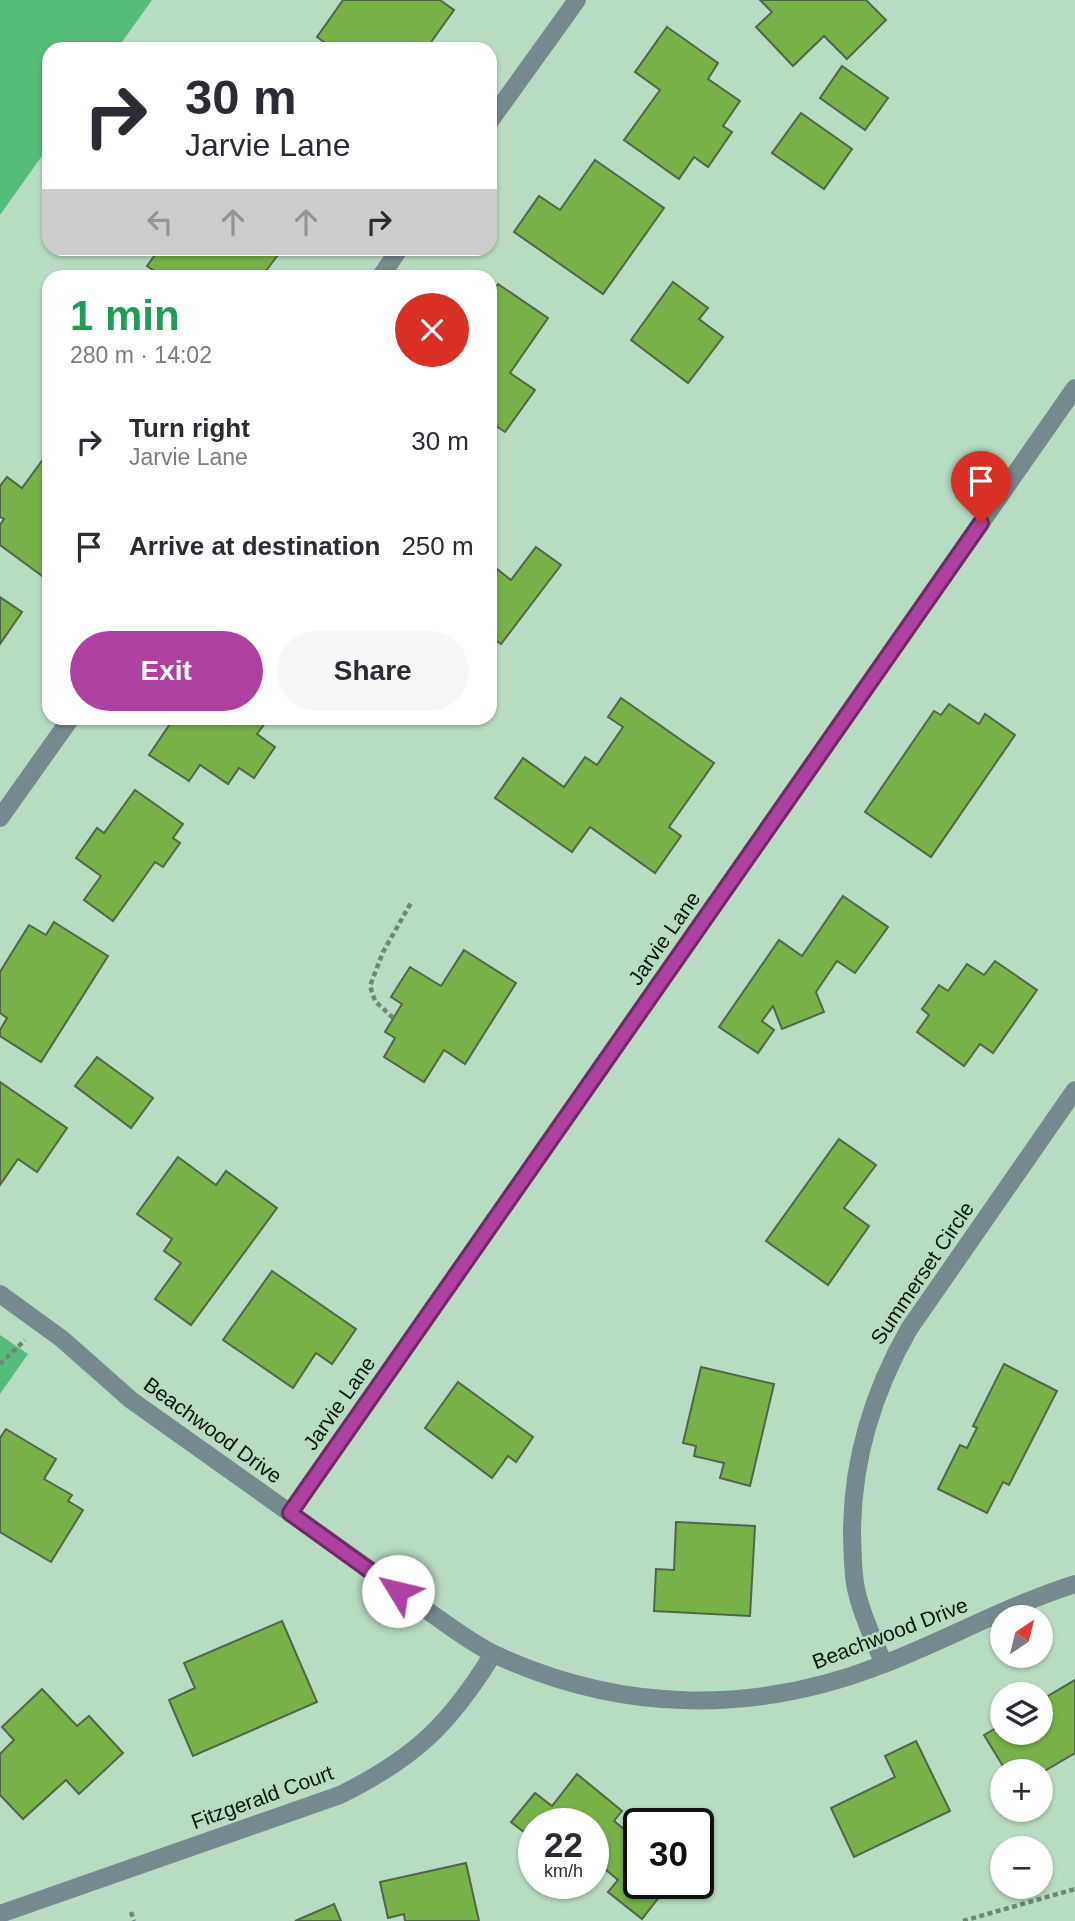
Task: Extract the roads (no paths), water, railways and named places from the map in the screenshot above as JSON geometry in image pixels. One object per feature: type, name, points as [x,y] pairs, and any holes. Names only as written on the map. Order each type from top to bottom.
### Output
[{"type":"street","points":[[497,111],[577,0]]},
{"type":"street","name":"Jarvie Lane","points":[[290,1513],[1075,388]]},
{"type":"street","points":[[0,818],[66,725]]},
{"type":"street","name":"Summerset Circle","points":[[884,1664],[865,1619],[853,1565],[852,1507],[856,1471],[864,1432],[876,1395],[891,1360],[909,1329],[1075,1090]]},
{"type":"street","name":"Beachwood Drive","points":[[0,1294],[62,1339],[131,1400],[442,1621],[493,1654],[586,1687],[634,1697],[682,1701],[733,1701],[784,1694],[834,1682],[884,1664],[1075,1584]]},
{"type":"street","name":"Fitzgerald Court","points":[[0,1914],[341,1795],[377,1777],[411,1754],[443,1725],[471,1690],[493,1654]]}]
